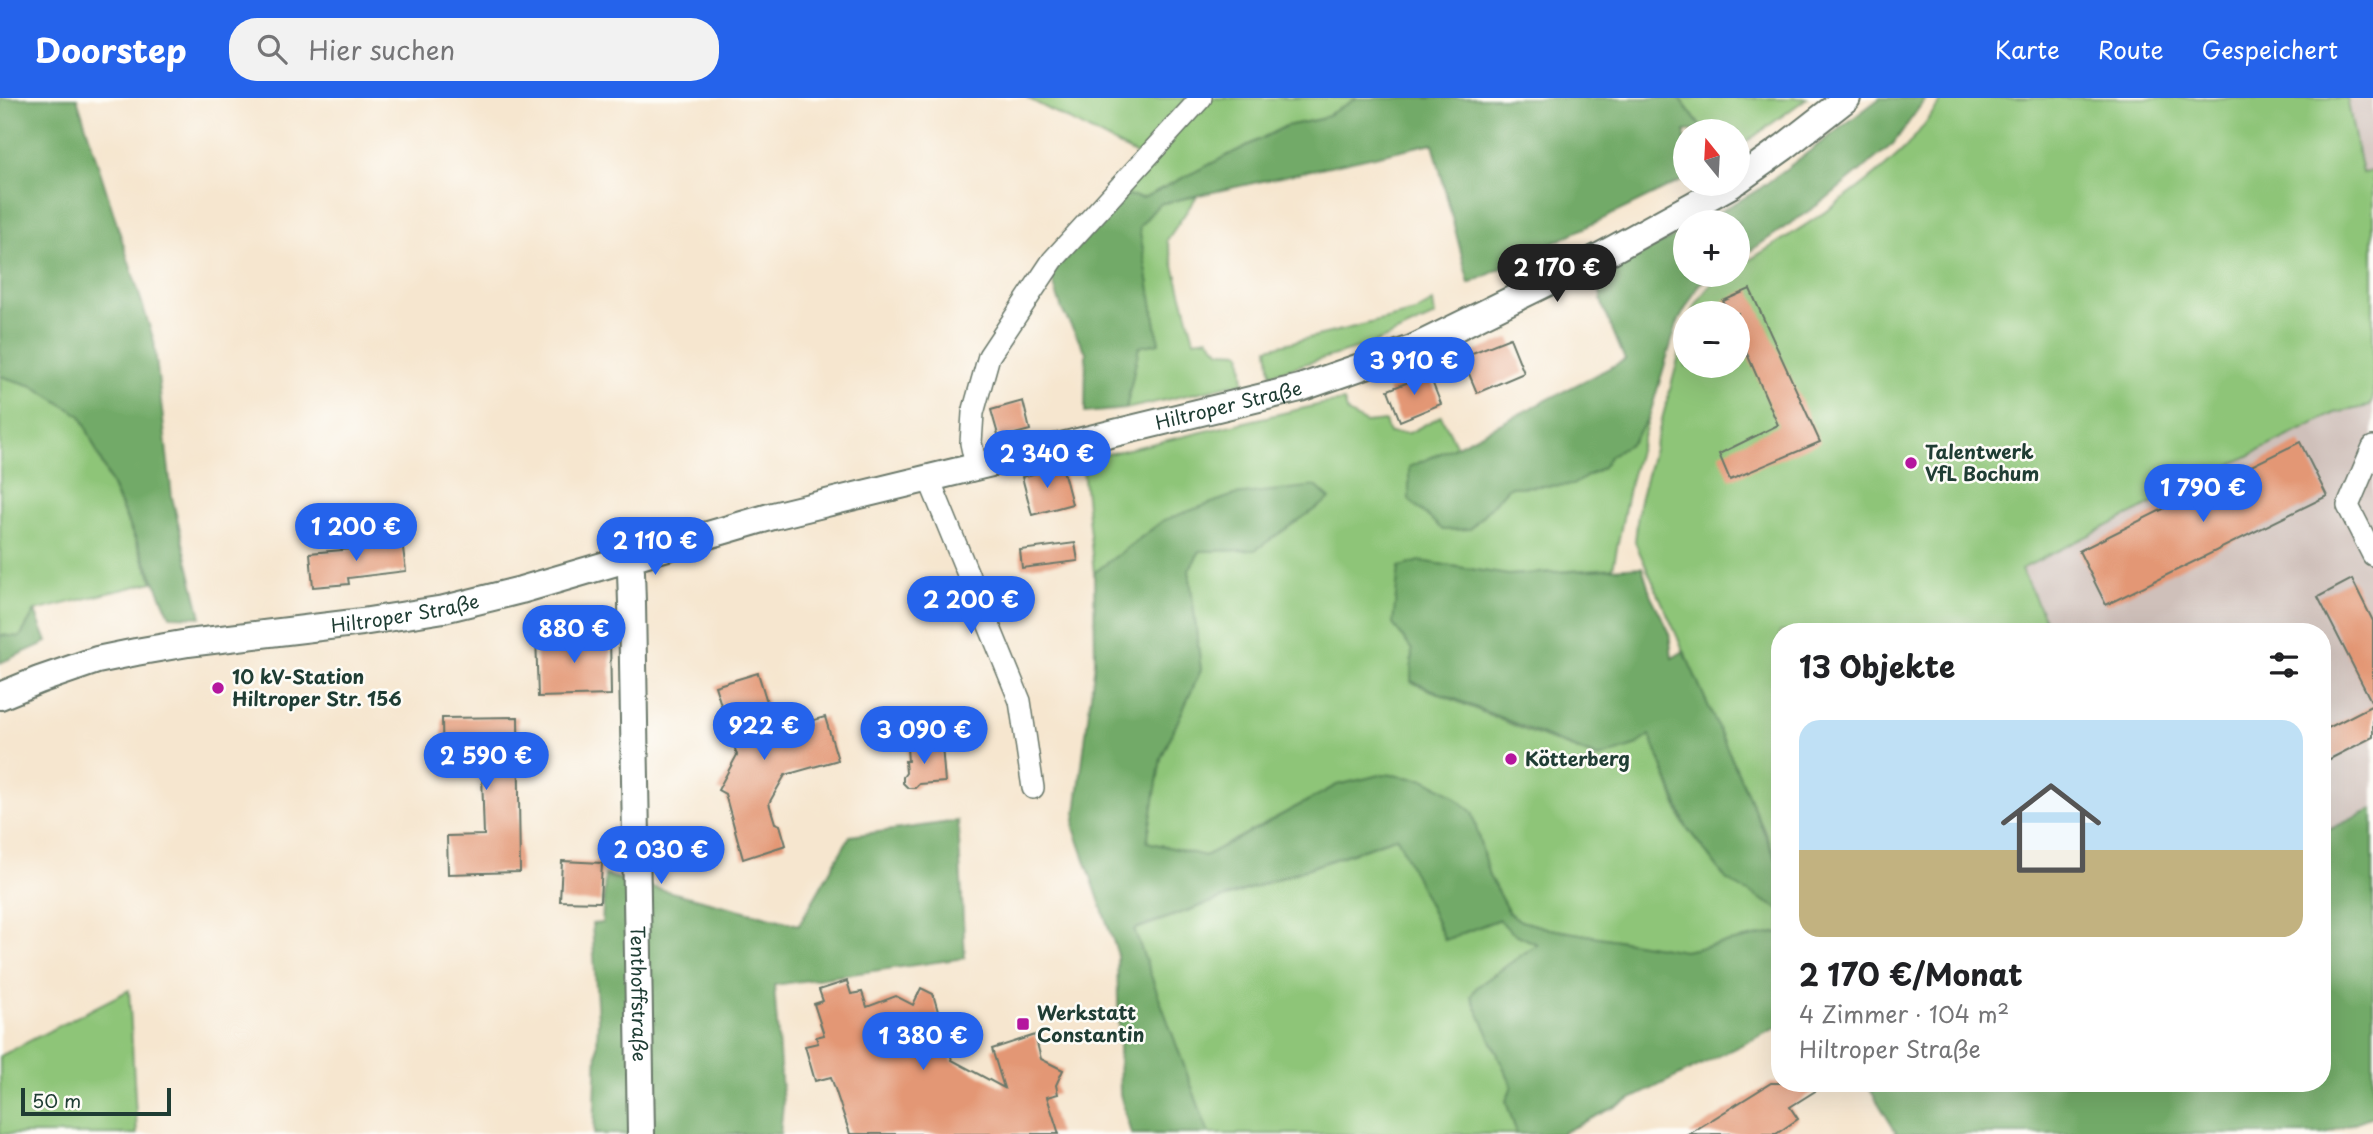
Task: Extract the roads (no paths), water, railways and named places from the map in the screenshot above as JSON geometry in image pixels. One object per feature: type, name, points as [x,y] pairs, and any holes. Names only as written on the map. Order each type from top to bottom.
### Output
[{"type":"street","points":[[976,466],[971,443],[973,413],[989,356],[1053,260],[1201,98]]},
{"type":"street","points":[[1750,171],[1847,98]]},
{"type":"street","name":"Hiltroper Straße","points":[[0,696],[97,660],[136,652],[444,609],[773,516],[1266,397],[1366,367],[1412,349],[1601,256],[1710,196]]},
{"type":"street","points":[[2373,447],[2348,506],[2373,555]]},
{"type":"street","points":[[929,479],[1020,701],[1033,788]]},
{"type":"street","name":"Tenthoffstraße","points":[[628,558],[632,603],[641,1134]]},
{"type":"place","name":"Talentwerk VfL Bochum","points":[[1911,463]]},
{"type":"place","name":"10 kV-Station Hiltroper Str. 156","points":[[218,688]]},
{"type":"place","name":"Kötterberg","points":[[1511,759]]},
{"type":"place","name":"Werkstatt Constantin","points":[[1023,1024]]}]
